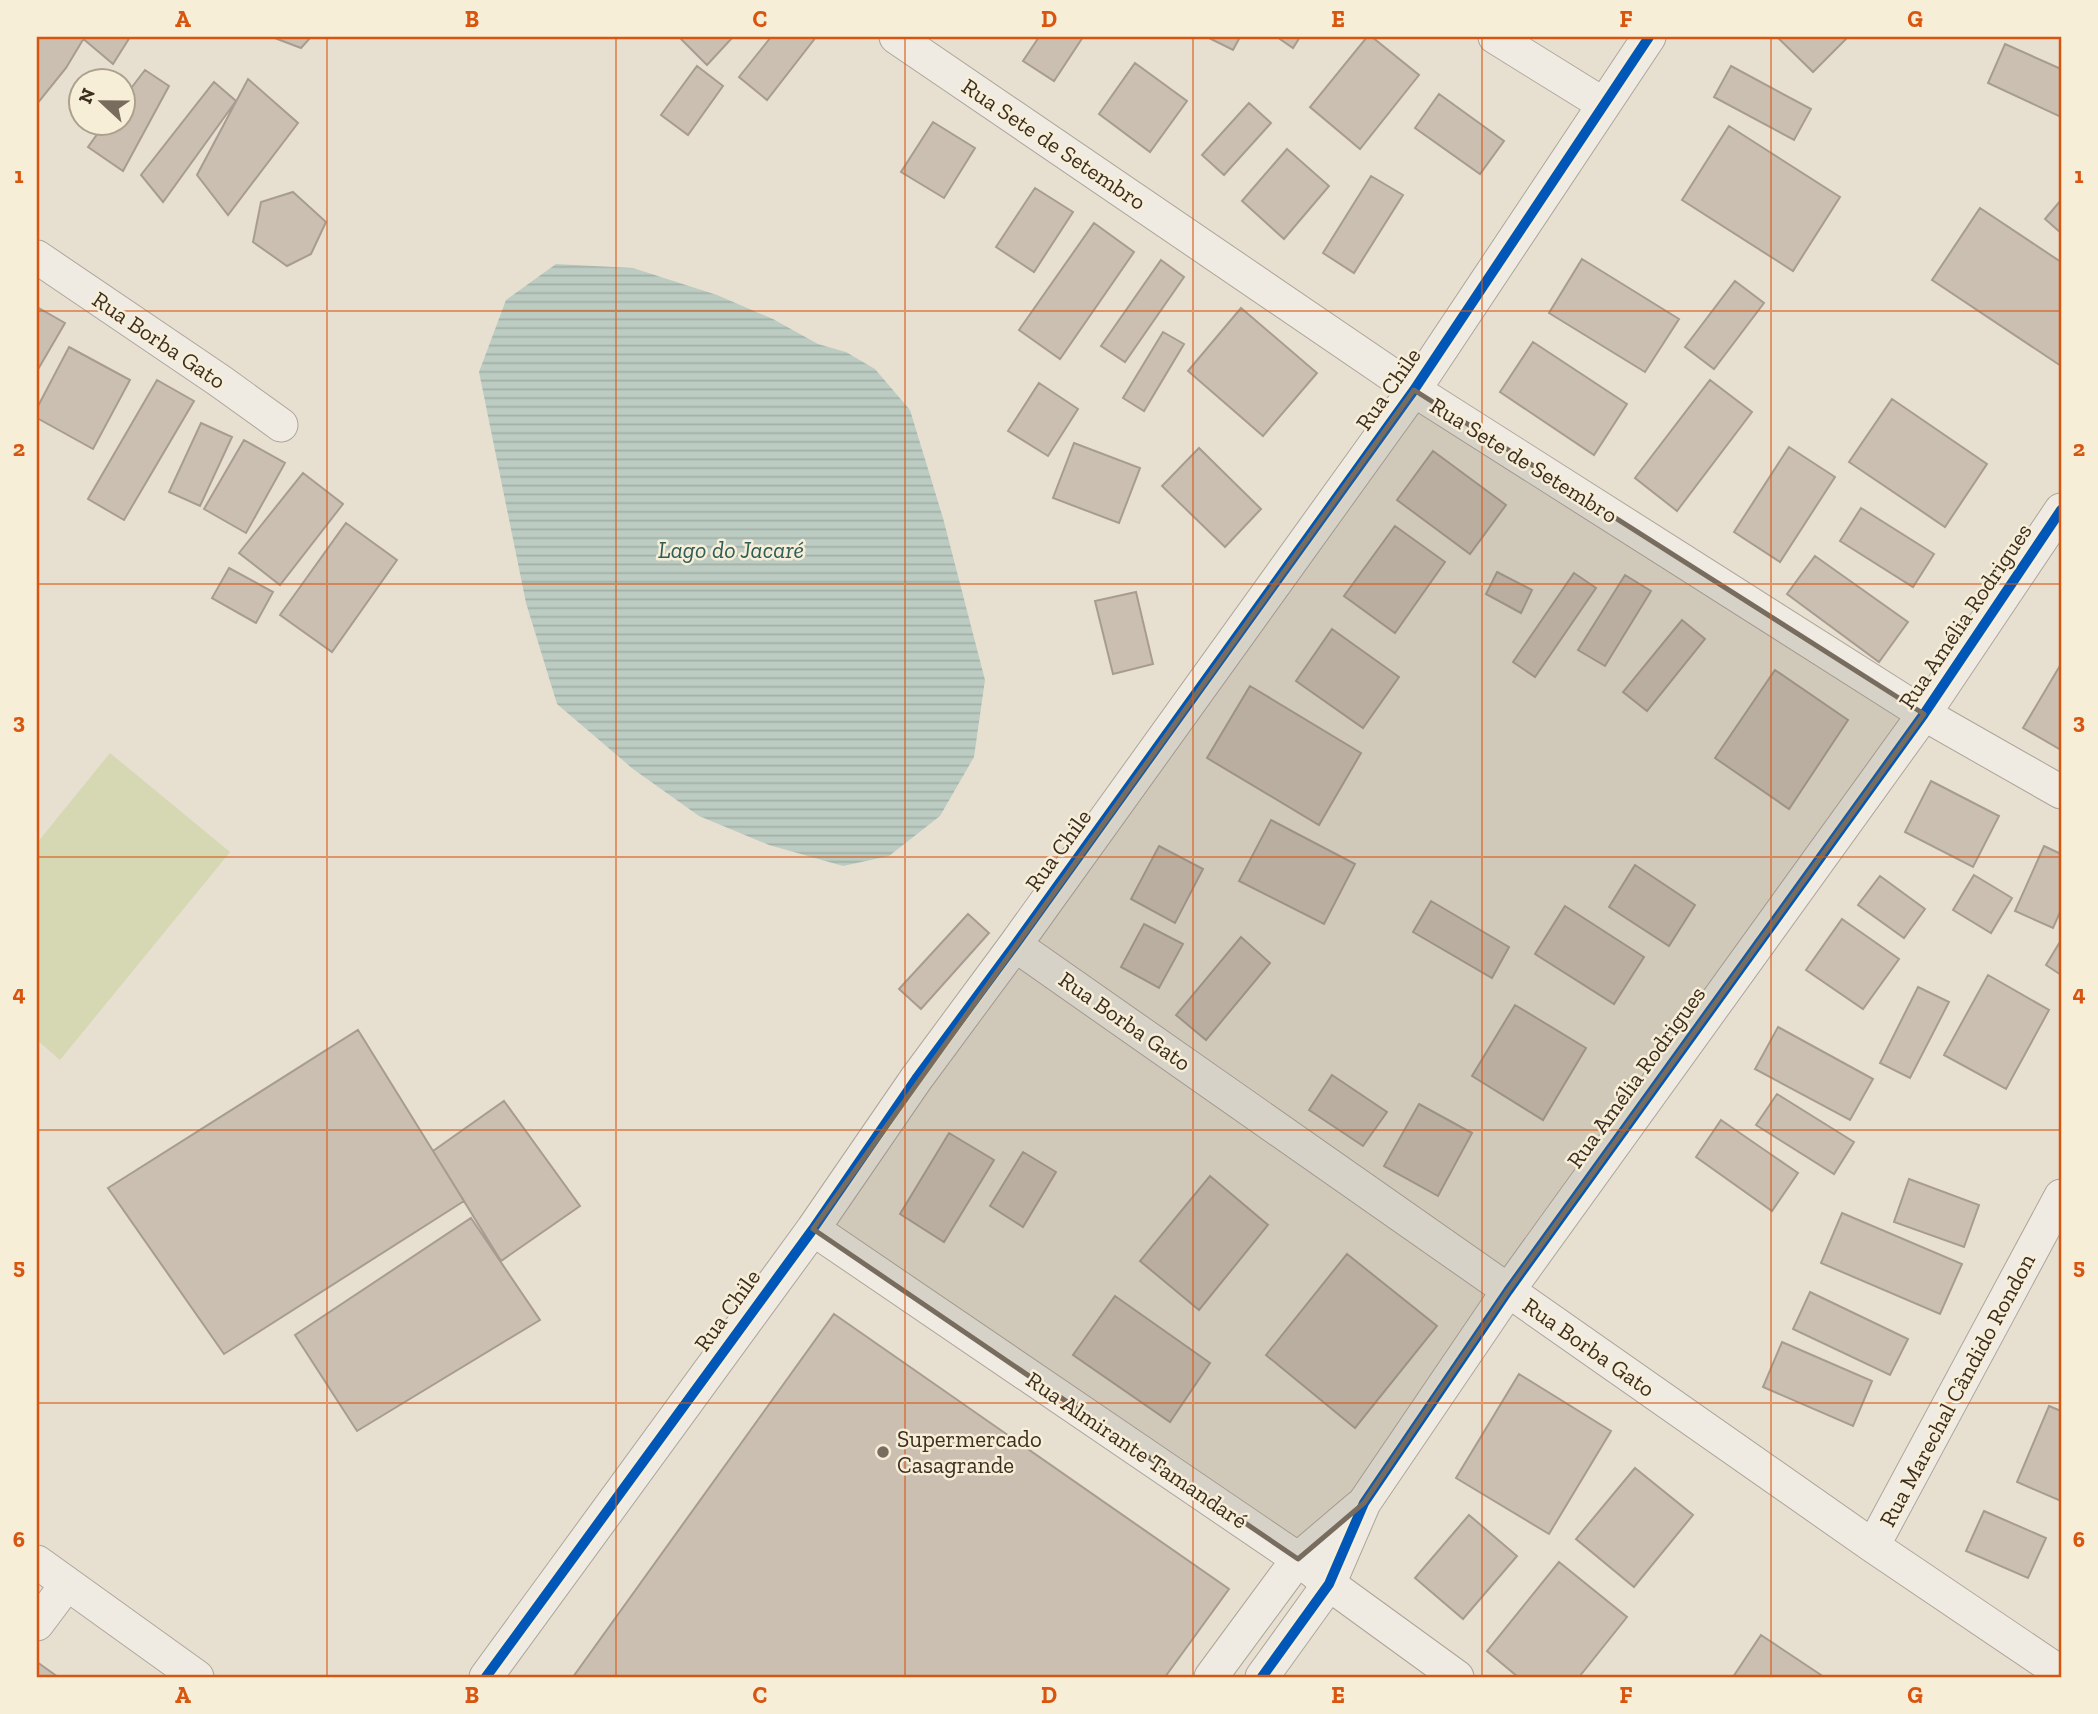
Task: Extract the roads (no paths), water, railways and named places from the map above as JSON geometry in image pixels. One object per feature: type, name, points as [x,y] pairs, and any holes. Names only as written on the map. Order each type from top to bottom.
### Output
[{"type":"street","name":"Rua Sete de Setembro","points":[[896,37],[1414,390],[1924,714],[2061,792]]},
{"type":"street","points":[[1495,37],[1603,104]]},
{"type":"street","name":"Rua Chile","points":[[486,1677],[813,1229],[916,1079],[1016,945],[1414,390],[1649,37]]},
{"type":"street","name":"Rua Borba Gato","points":[[37,257],[281,425]]},
{"type":"street","name":"Rua Amélia Rodrigues","points":[[1262,1677],[1329,1584],[1364,1503],[1508,1291],[1924,714],[2061,510]]},
{"type":"street","name":"Rua Borba Gato","points":[[1016,945],[1873,1546],[2061,1673]]},
{"type":"street","name":"Rua Marechal Cândido Rondon","points":[[1873,1546],[2061,1196]]},
{"type":"street","name":"Rua Almirante Tamandaré","points":[[813,1229],[1298,1559],[1457,1677]]},
{"type":"street","name":"Rua Amélia Rodrigues","points":[[1211,1677],[1298,1559],[1364,1503]]},
{"type":"street","points":[[37,1562],[197,1677]]},
{"type":"street","points":[[37,1624],[67,1584]]},
{"type":"water","name":"Lago do Jacaré","points":[[556,264],[633,268],[717,295],[773,319],[818,344],[846,352],[875,369],[910,410],[943,518],[985,680],[974,757],[940,816],[889,856],[843,866],[769,845],[699,816],[633,769],[557,704],[526,603],[479,372],[506,300]]},
{"type":"place","name":"Supermercado Casagrande","points":[[883,1452]]}]
